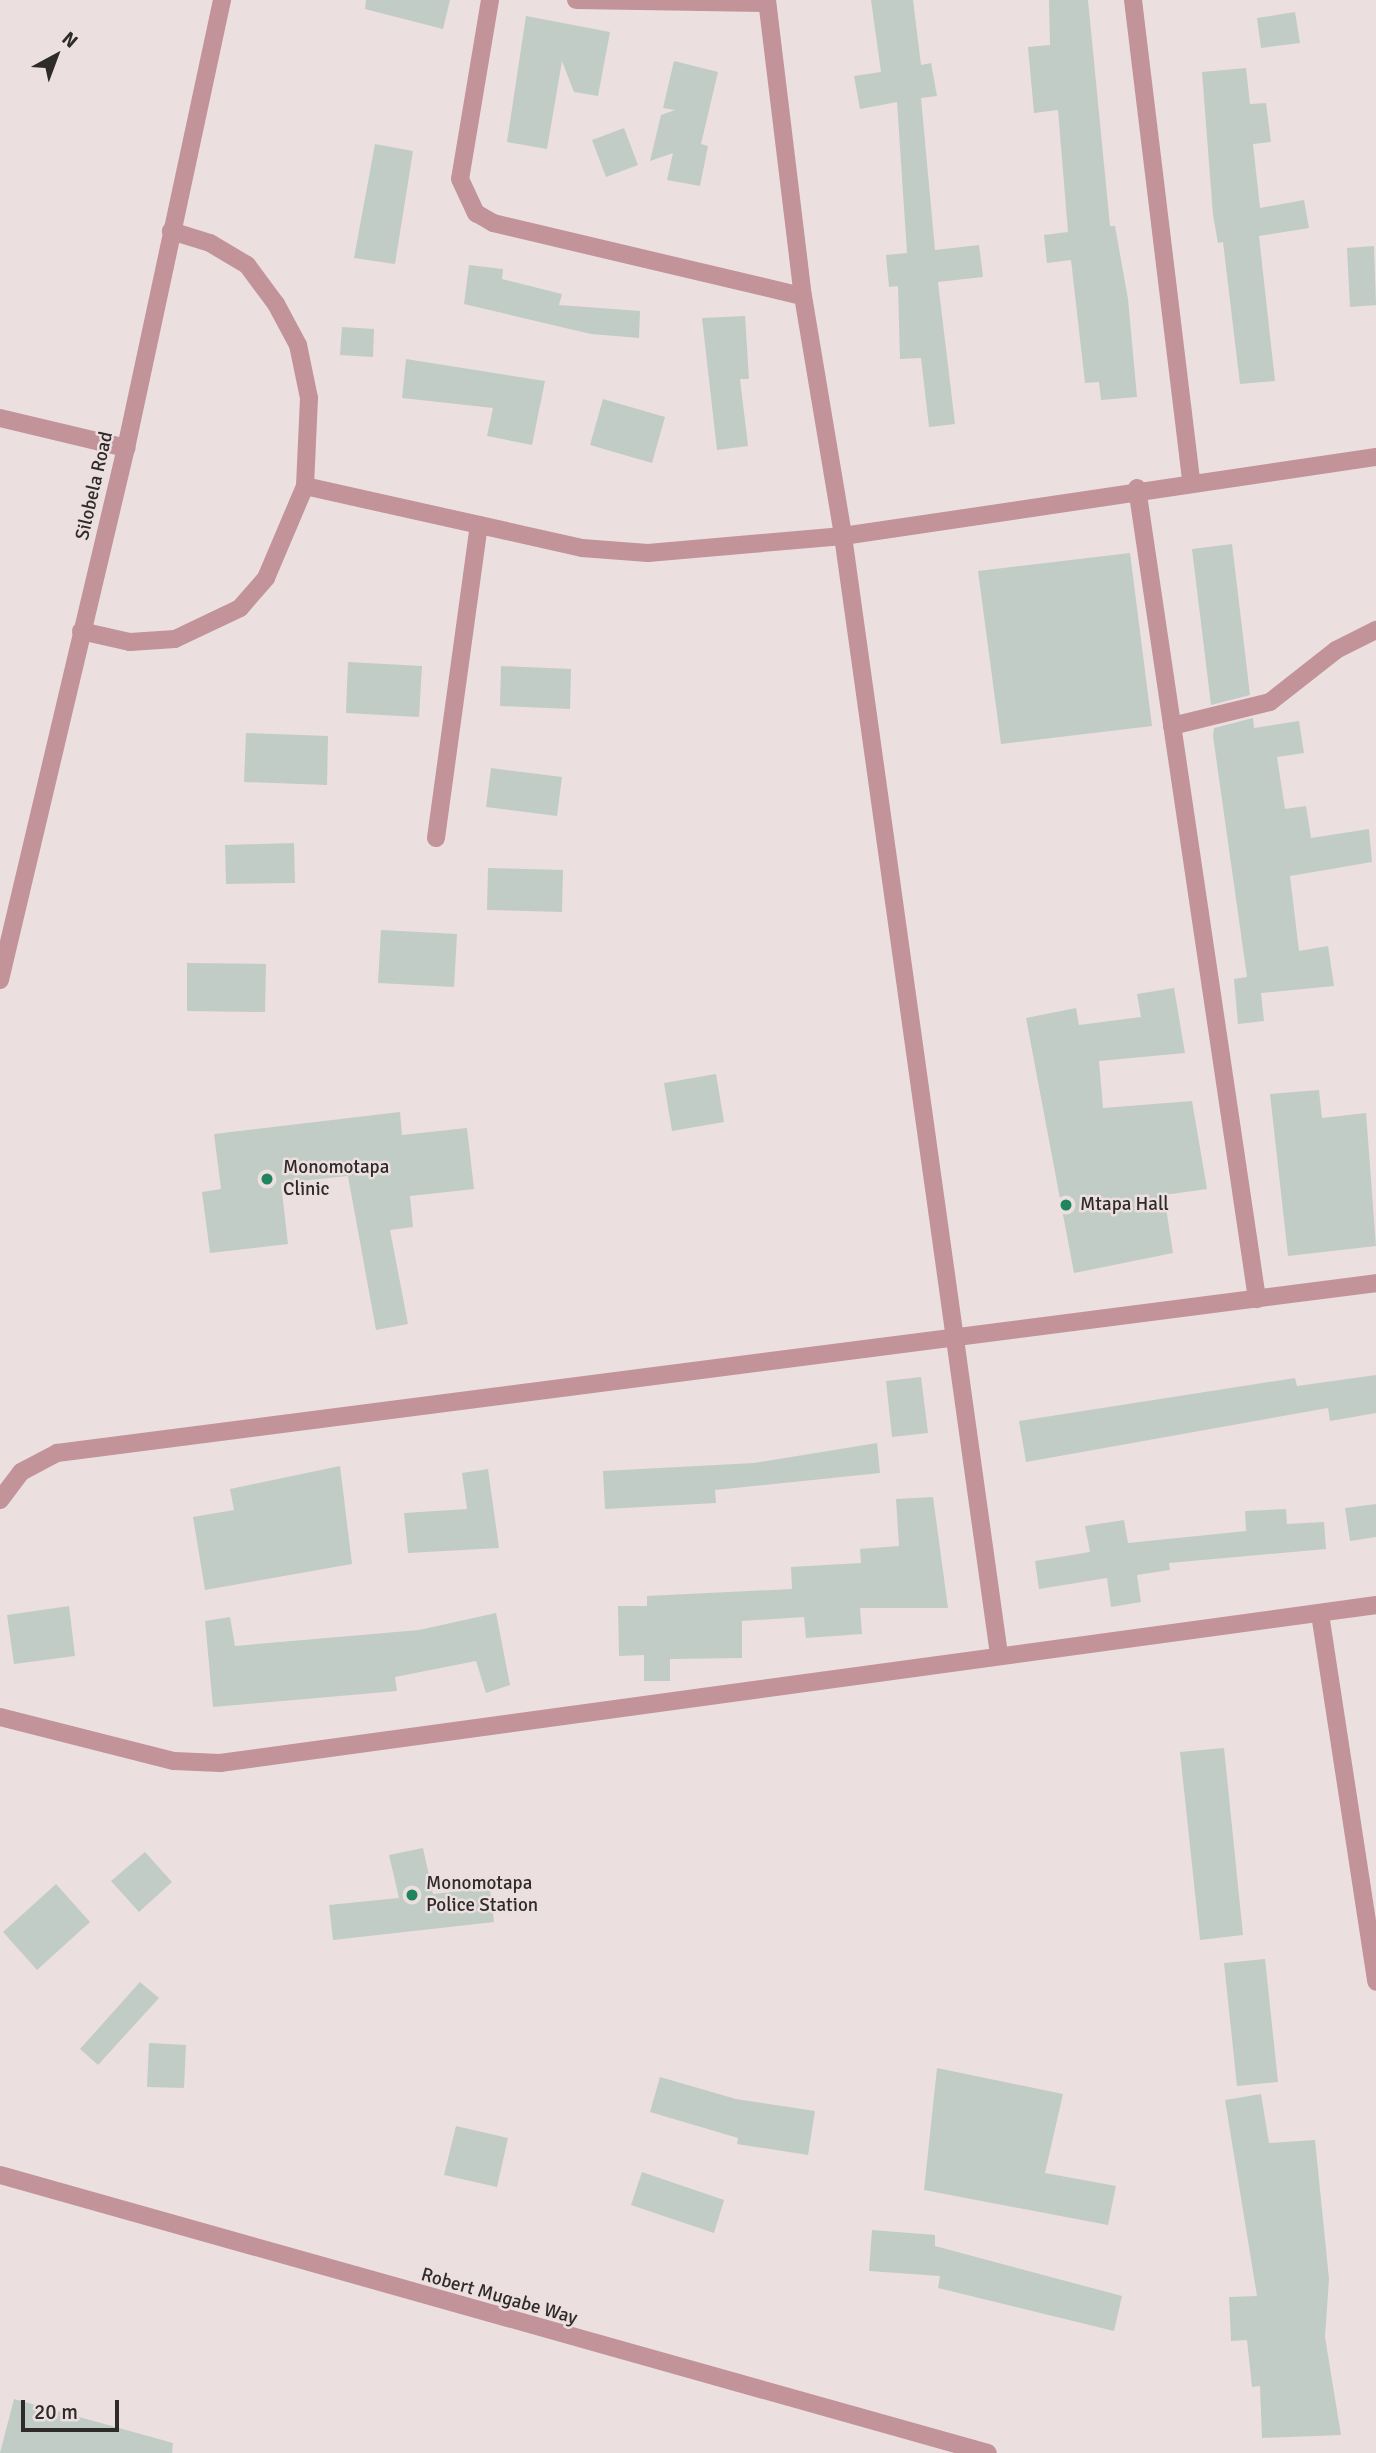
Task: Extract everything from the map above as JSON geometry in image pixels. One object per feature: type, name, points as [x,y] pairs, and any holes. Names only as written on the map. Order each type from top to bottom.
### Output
[{"type":"street","name":"Silobela Road","points":[[0,980],[126,448],[222,0]]},
{"type":"street","points":[[490,0],[460,179],[476,213],[493,223],[803,296]]},
{"type":"street","points":[[576,0],[767,2],[803,296],[843,536],[958,1336],[999,1654]]},
{"type":"street","points":[[1133,0],[1191,480]]},
{"type":"street","points":[[82,631],[130,642],[176,639],[240,608],[266,578],[304,486],[309,398],[298,345],[276,304],[247,265],[211,243],[171,231]]},
{"type":"street","points":[[0,418],[126,448]]},
{"type":"street","points":[[304,486],[582,548],[648,553],[843,536],[1137,488],[1376,457]]},
{"type":"street","points":[[1137,488],[1257,1299]]},
{"type":"street","points":[[436,838],[479,525]]},
{"type":"street","points":[[1172,726],[1270,702],[1336,650],[1376,630]]},
{"type":"street","points":[[0,1500],[21,1472],[57,1453],[1376,1283]]},
{"type":"street","points":[[0,1717],[174,1761],[220,1763],[999,1654],[1376,1605]]},
{"type":"street","points":[[1320,1614],[1376,1982]]},
{"type":"street","name":"Robert Mugabe Way","points":[[0,2175],[988,2453]]},
{"type":"building","points":[[366,0],[450,0],[443,29],[365,9]]},
{"type":"building","points":[[871,0],[913,0],[921,65],[931,63],[937,96],[921,98],[935,250],[979,245],[983,277],[938,282],[955,424],[929,427],[921,358],[900,359],[898,286],[889,287],[886,255],[907,253],[897,102],[860,109],[854,76],[881,72]]},
{"type":"building","points":[[1049,0],[1088,0],[1110,226],[1115,226],[1128,299],[1137,397],[1101,400],[1099,382],[1085,383],[1071,260],[1047,263],[1044,235],[1068,232],[1058,110],[1034,113],[1028,47],[1050,45]]},
{"type":"building","points":[[1295,12],[1300,43],[1261,48],[1257,18]]},
{"type":"building","points":[[526,16],[610,32],[598,96],[574,92],[562,61],[547,149],[507,142]]},
{"type":"building","points":[[674,61],[718,72],[701,144],[708,146],[700,186],[667,180],[673,153],[650,161],[661,115],[675,110],[663,108]]},
{"type":"building","points":[[1246,68],[1250,104],[1266,103],[1271,142],[1253,144],[1260,208],[1304,200],[1309,228],[1259,236],[1275,381],[1240,384],[1223,242],[1218,243],[1213,215],[1202,72]]},
{"type":"building","points":[[624,128],[638,165],[606,177],[592,140]]},
{"type":"building","points":[[375,144],[413,151],[395,264],[354,258]]},
{"type":"building","points":[[1374,246],[1376,305],[1350,307],[1347,248]]},
{"type":"building","points":[[469,265],[503,269],[502,279],[562,294],[559,305],[640,311],[639,338],[591,334],[464,304]]},
{"type":"building","points":[[745,316],[749,379],[740,379],[748,446],[717,450],[702,318]]},
{"type":"building","points":[[342,327],[374,329],[373,357],[340,355]]},
{"type":"building","points":[[406,359],[545,381],[532,445],[487,436],[493,408],[402,398]]},
{"type":"building","points":[[603,399],[665,417],[652,463],[590,445]]},
{"type":"building","points":[[1232,544],[1250,695],[1211,705],[1192,549]]},
{"type":"building","points":[[1130,553],[1152,726],[1001,744],[978,571]]},
{"type":"building","points":[[348,662],[422,666],[419,717],[346,713]]},
{"type":"building","points":[[501,666],[571,669],[570,709],[500,706]]},
{"type":"building","points":[[1253,718],[1254,728],[1299,721],[1304,753],[1277,757],[1285,809],[1306,806],[1311,838],[1369,829],[1372,862],[1290,876],[1299,951],[1328,946],[1334,986],[1261,993],[1264,1021],[1238,1024],[1234,979],[1247,977],[1213,736],[1214,728]]},
{"type":"building","points":[[246,733],[328,736],[327,785],[244,782]]},
{"type":"building","points":[[491,768],[562,777],[557,816],[486,807]]},
{"type":"building","points":[[294,843],[295,883],[226,884],[225,845]]},
{"type":"building","points":[[488,868],[563,870],[562,912],[487,910]]},
{"type":"building","points":[[381,930],[457,934],[454,987],[378,983]]},
{"type":"building","points":[[187,963],[266,964],[265,1012],[187,1011]]},
{"type":"building","points":[[1174,988],[1185,1053],[1099,1061],[1103,1108],[1192,1101],[1207,1189],[1164,1195],[1173,1253],[1074,1273],[1026,1018],[1076,1008],[1079,1025],[1141,1017],[1137,994]]},
{"type":"building","points":[[716,1074],[724,1122],[672,1131],[664,1083]]},
{"type":"building","points":[[1319,1090],[1322,1118],[1366,1113],[1376,1246],[1288,1256],[1270,1094]]},
{"type":"building","name":"Monomotapa Clinic","points":[[400,1112],[402,1135],[467,1128],[474,1189],[410,1196],[413,1227],[390,1230],[408,1324],[376,1330],[348,1176],[281,1183],[288,1244],[210,1253],[202,1192],[221,1189],[214,1134]]},
{"type":"building","points":[[1376,1375],[1376,1413],[1330,1421],[1328,1408],[1026,1462],[1019,1421],[1295,1378],[1297,1386]]},
{"type":"building","points":[[921,1377],[928,1433],[892,1437],[886,1381]]},
{"type":"building","points":[[877,1443],[880,1473],[715,1490],[716,1503],[605,1509],[603,1471],[754,1463]]},
{"type":"building","points":[[340,1466],[352,1564],[205,1590],[193,1517],[234,1510],[230,1489]]},
{"type":"building","points":[[488,1469],[499,1548],[408,1553],[404,1513],[467,1509],[462,1473]]},
{"type":"building","points":[[933,1497],[948,1608],[860,1608],[862,1634],[806,1638],[804,1617],[742,1621],[742,1658],[670,1659],[670,1681],[644,1681],[644,1655],[619,1656],[618,1606],[647,1606],[647,1596],[792,1589],[791,1567],[861,1563],[860,1549],[899,1546],[896,1499]]},
{"type":"building","points":[[1376,1504],[1376,1537],[1350,1541],[1345,1508]]},
{"type":"building","points":[[1286,1509],[1287,1524],[1324,1522],[1326,1549],[1169,1563],[1170,1570],[1137,1575],[1141,1602],[1111,1607],[1107,1578],[1039,1589],[1035,1561],[1090,1552],[1085,1526],[1124,1520],[1128,1543],[1246,1531],[1245,1511]]},
{"type":"building","points":[[69,1606],[75,1656],[14,1664],[7,1615]]},
{"type":"building","points":[[496,1613],[510,1685],[486,1693],[476,1661],[395,1677],[397,1691],[213,1707],[205,1621],[230,1617],[235,1646],[419,1630]]},
{"type":"building","points":[[1224,1748],[1243,1935],[1200,1940],[1180,1752]]},
{"type":"building","points":[[423,1848],[433,1894],[490,1888],[494,1922],[333,1940],[329,1905],[399,1898],[389,1855]]},
{"type":"building","points":[[145,1852],[172,1882],[139,1912],[111,1881]]},
{"type":"building","points":[[56,1884],[90,1922],[37,1970],[3,1932]]},
{"type":"building","points":[[1265,1959],[1278,2082],[1237,2086],[1224,1963]]},
{"type":"building","points":[[140,1982],[159,1998],[98,2065],[80,2049]]},
{"type":"building","points":[[149,2043],[186,2045],[184,2088],[147,2087]]},
{"type":"building","points":[[937,2068],[1063,2094],[1045,2173],[1116,2186],[1108,2225],[924,2190]]},
{"type":"building","points":[[660,2077],[736,2099],[815,2111],[808,2155],[737,2144],[738,2138],[650,2112]]},
{"type":"building","points":[[1261,2094],[1269,2143],[1315,2140],[1329,2279],[1325,2337],[1341,2435],[1262,2438],[1260,2386],[1252,2387],[1247,2340],[1231,2341],[1229,2297],[1257,2296],[1225,2100]]},
{"type":"building","points":[[456,2126],[508,2138],[497,2187],[444,2175]]},
{"type":"building","points":[[642,2172],[724,2200],[714,2233],[631,2205]]},
{"type":"building","points":[[872,2230],[935,2235],[935,2246],[1122,2296],[1114,2331],[938,2288],[940,2276],[869,2271]]},
{"type":"building","points":[[14,2399],[173,2443],[172,2453],[0,2453]]},
{"type":"place","name":"Monomotapa Clinic","points":[[267,1179]]},
{"type":"place","name":"Mtapa Hall","points":[[1066,1205]]},
{"type":"place","name":"Monomotapa Police Station","points":[[412,1895]]}]
